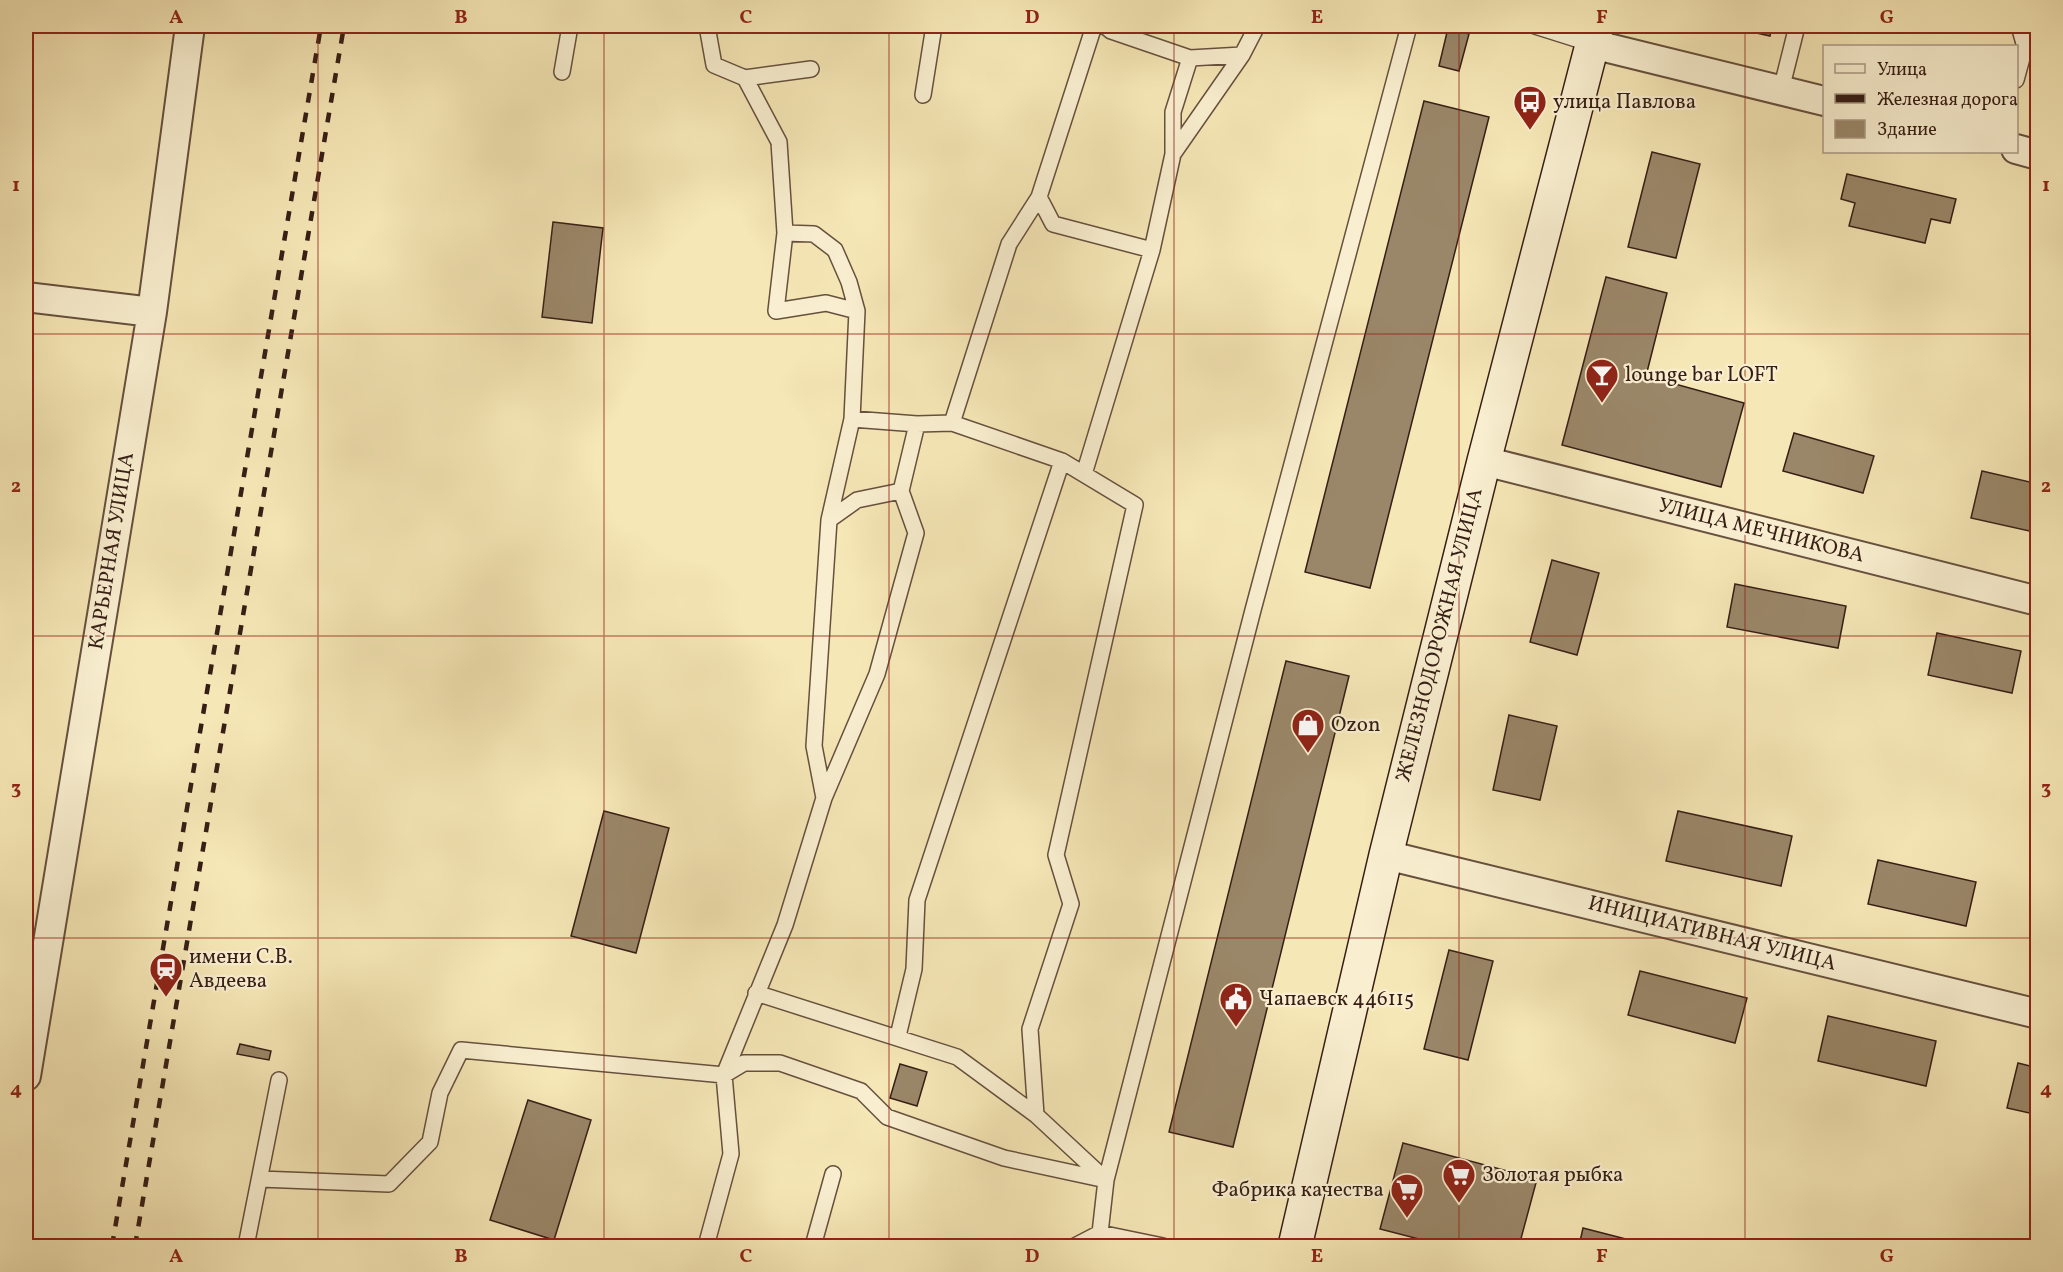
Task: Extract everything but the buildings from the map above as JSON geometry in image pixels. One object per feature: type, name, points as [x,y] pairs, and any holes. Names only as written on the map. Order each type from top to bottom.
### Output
[{"type":"main road","name":"ЖЕЛЕЗНОДОРОЖНАЯ УЛИЦА","points":[[1295,1246],[1386,855],[1484,461],[1595,35]]},
{"type":"street","name":"КАРЬЕРНАЯ УЛИЦА","points":[[26,1076],[152,312],[190,26]]},
{"type":"street","points":[[1595,35],[1823,101]]},
{"type":"street","points":[[2018,150],[2037,155]]},
{"type":"street","points":[[26,297],[152,312]]},
{"type":"street","name":"УЛИЦА МЕЧНИКОВА","points":[[1484,461],[2037,601]]},
{"type":"street","name":"ИНИЦИАТИВНАЯ УЛИЦА","points":[[1386,855],[2037,1014]]},
{"type":"lane","points":[[562,72],[570,26]]},
{"type":"lane","points":[[707,26],[714,65],[745,78],[811,69]]},
{"type":"lane","points":[[923,95],[934,26]]},
{"type":"lane","points":[[952,423],[1009,244],[1039,197],[1094,26]]},
{"type":"lane","points":[[1105,26],[1111,32],[1190,58],[1242,55]]},
{"type":"lane","points":[[1173,154],[1242,55],[1257,26]]},
{"type":"lane","points":[[1098,1240],[1106,1180],[1253,610],[1409,26]]},
{"type":"lane","points":[[1535,26],[1595,35]]},
{"type":"lane","points":[[1781,90],[1797,26]]},
{"type":"lane","points":[[2018,73],[2025,47],[2019,26]]},
{"type":"lane","points":[[1084,474],[1152,250],[1173,154],[1173,112],[1190,58]]},
{"type":"lane","points":[[745,78],[779,142],[785,233],[776,311],[826,303],[857,311]]},
{"type":"lane","points":[[1039,197],[1053,224],[1152,250]]},
{"type":"lane","points":[[785,233],[814,234],[835,250],[849,282],[857,311],[852,419],[829,520],[814,746],[825,798]]},
{"type":"lane","points":[[852,419],[917,424],[952,423],[1062,461],[1135,505],[1056,855],[1071,904],[1030,1029],[1036,1115]]},
{"type":"lane","points":[[706,1246],[731,1154],[724,1075],[785,925],[825,798],[877,674],[916,533],[901,491],[917,424]]},
{"type":"lane","points":[[898,1036],[914,969],[917,900],[1062,461]]},
{"type":"lane","points":[[829,520],[857,500],[901,491]]},
{"type":"lane","points":[[756,993],[898,1036],[957,1057],[1036,1115],[1106,1180]]},
{"type":"lane","points":[[260,1179],[389,1184],[430,1142],[440,1093],[461,1050],[724,1075],[744,1063],[780,1063],[861,1091],[886,1117],[1004,1158],[1106,1180]]},
{"type":"lane","points":[[246,1246],[279,1080]]},
{"type":"lane","points":[[813,1246],[833,1174]]},
{"type":"lane","points":[[1075,1246],[1098,1240],[1163,1246]]},
{"type":"railway","points":[[112,1246],[321,26]]},
{"type":"railway","points":[[135,1246],[344,26]]},
{"type":"place","name":"улица Павлова","points":[[1530,131]]},
{"type":"place","name":"lounge bar LOFT","points":[[1602,404]]},
{"type":"place","name":"Ozon","points":[[1308,754]]},
{"type":"place","name":"имени С.В. Авдеева","points":[[166,998]]},
{"type":"place","name":"Чапаевск 446115","points":[[1236,1028]]},
{"type":"place","name":"Золотая рыбка","points":[[1459,1204]]},
{"type":"place","name":"Фабрика качества","points":[[1407,1219]]}]
